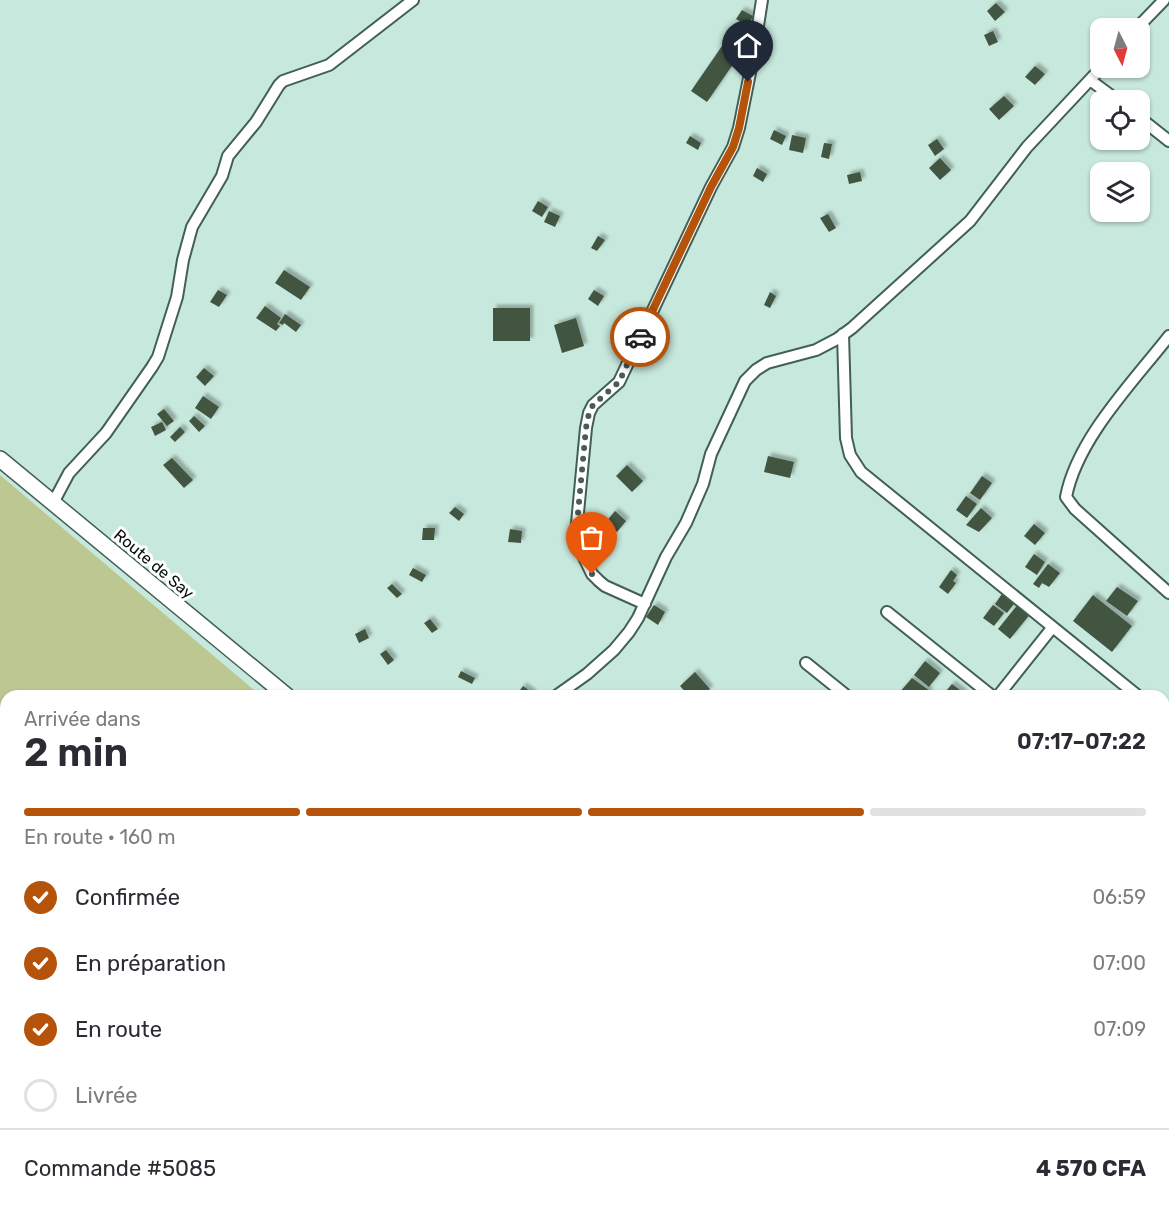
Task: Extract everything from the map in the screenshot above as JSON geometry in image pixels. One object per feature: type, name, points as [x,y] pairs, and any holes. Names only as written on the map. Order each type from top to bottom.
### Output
[{"type":"main road","name":"Route de Say","points":[[0,459],[280,690]]},
{"type":"street","points":[[53,503],[72,468],[106,433],[158,357],[177,297],[183,260],[192,227],[222,176],[228,156],[256,122],[279,85],[287,79],[329,65],[413,0]]},
{"type":"street","points":[[645,604],[599,581],[592,574],[578,544],[576,534],[586,428],[593,405],[619,382],[711,187],[733,147],[753,58],[762,0]]},
{"type":"street","points":[[1147,18],[1164,0]]},
{"type":"street","points":[[564,690],[587,674],[630,632],[704,484],[711,454],[745,381],[767,363],[816,350],[843,334],[970,221],[1027,147],[1090,80],[1104,90]]},
{"type":"street","points":[[1150,126],[1169,141]]},
{"type":"street","points":[[843,334],[846,438],[850,455],[861,472],[1130,690]]},
{"type":"street","points":[[1169,336],[1089,438],[1069,482],[1066,497],[1075,509],[1169,592]]},
{"type":"street","points":[[887,612],[984,690]]},
{"type":"street","points":[[1003,690],[1052,628]]},
{"type":"street","points":[[806,663],[840,690]]},
{"type":"green space","points":[[0,475],[254,690],[0,690]]},
{"type":"building","points":[[996,3],[1005,12],[995,21],[987,11]]},
{"type":"building","points":[[742,10],[753,16],[748,26],[736,19]]},
{"type":"building","points":[[993,31],[998,42],[989,46],[984,35]]},
{"type":"building","points":[[722,46],[738,57],[707,102],[691,91]]},
{"type":"building","points":[[1035,66],[1045,74],[1035,85],[1025,77]]},
{"type":"building","points":[[1004,96],[1014,106],[999,120],[989,109]]},
{"type":"building","points":[[774,130],[786,136],[782,145],[770,139]]},
{"type":"building","points":[[792,135],[806,138],[803,153],[789,150]]},
{"type":"building","points":[[690,136],[701,143],[698,150],[686,143]]},
{"type":"building","points":[[937,139],[944,149],[935,156],[928,145]]},
{"type":"building","points":[[824,143],[832,144],[829,159],[821,157]]},
{"type":"building","points":[[940,158],[951,170],[940,180],[929,168]]},
{"type":"building","points":[[757,168],[767,174],[763,182],[753,176]]},
{"type":"building","points":[[860,172],[862,181],[849,184],[847,175]]},
{"type":"building","points":[[538,201],[548,207],[542,217],[532,211]]},
{"type":"building","points":[[549,211],[560,216],[555,227],[544,222]]},
{"type":"building","points":[[828,214],[836,228],[829,232],[820,218]]},
{"type":"building","points":[[598,236],[605,240],[597,251],[591,248]]},
{"type":"building","points":[[284,270],[310,287],[301,300],[275,283]]},
{"type":"building","points":[[218,290],[227,295],[219,307],[210,302]]},
{"type":"building","points":[[594,290],[604,296],[598,306],[588,299]]},
{"type":"building","points":[[770,292],[776,296],[770,308],[764,305]]},
{"type":"building","points":[[265,306],[281,318],[277,324],[280,326],[276,331],[256,318]]},
{"type":"building","points":[[493,308],[530,308],[530,341],[493,341]]},
{"type":"building","points":[[285,314],[301,325],[296,332],[284,323],[283,325],[279,323]]},
{"type":"building","points":[[576,318],[584,346],[562,353],[554,325]]},
{"type":"building","points":[[204,368],[214,376],[205,386],[196,377]]},
{"type":"building","points":[[203,396],[219,407],[211,419],[195,408]]},
{"type":"building","points":[[164,409],[174,421],[167,426],[157,414]]},
{"type":"building","points":[[194,416],[205,426],[199,432],[189,421]]},
{"type":"building","points":[[162,422],[166,430],[155,436],[151,427]]},
{"type":"building","points":[[180,427],[185,432],[175,442],[170,437]]},
{"type":"building","points":[[768,456],[794,462],[790,478],[764,472]]},
{"type":"building","points":[[172,458],[193,480],[184,488],[163,465]]},
{"type":"building","points":[[627,465],[643,481],[632,492],[616,476]]},
{"type":"building","points":[[982,476],[992,483],[980,500],[970,493]]},
{"type":"building","points":[[966,496],[977,504],[967,518],[956,510]]},
{"type":"building","points":[[455,507],[464,514],[459,521],[449,513]]},
{"type":"building","points":[[981,508],[992,518],[979,532],[966,525]]},
{"type":"building","points":[[615,511],[626,521],[617,532],[606,522]]},
{"type":"building","points":[[593,524],[602,531],[595,540],[586,534]]},
{"type":"building","points":[[1034,524],[1045,533],[1035,545],[1024,536]]},
{"type":"building","points":[[423,528],[435,528],[434,540],[422,540]]},
{"type":"building","points":[[510,529],[522,531],[521,543],[508,542]]},
{"type":"building","points":[[1034,554],[1045,562],[1037,575],[1025,567]]},
{"type":"building","points":[[1048,564],[1060,573],[1049,587],[1042,583],[1039,588],[1033,584]]},
{"type":"building","points":[[413,568],[426,575],[422,582],[409,575]]},
{"type":"building","points":[[951,570],[957,575],[953,581],[956,583],[948,594],[939,587]]},
{"type":"building","points":[[392,584],[402,594],[397,598],[387,588]]},
{"type":"building","points":[[1117,587],[1138,601],[1127,616],[1106,601]]},
{"type":"building","points":[[1004,591],[1016,601],[1007,613],[995,604]]},
{"type":"building","points":[[1093,595],[1132,626],[1112,652],[1073,621]]},
{"type":"building","points":[[1019,603],[1031,613],[1010,639],[998,629]]},
{"type":"building","points":[[654,605],[665,612],[658,625],[646,617]]},
{"type":"building","points":[[993,605],[1004,613],[994,626],[983,618]]},
{"type":"building","points":[[430,619],[438,629],[432,633],[424,623]]},
{"type":"building","points":[[365,629],[369,638],[359,643],[355,634]]},
{"type":"building","points":[[386,650],[394,660],[388,665],[380,654]]},
{"type":"building","points":[[925,661],[940,673],[929,687],[914,675]]},
{"type":"building","points":[[461,671],[475,678],[472,684],[458,677]]},
{"type":"building","points":[[695,672],[710,689],[684,690],[680,686]]},
{"type":"building","points":[[912,678],[929,690],[902,690]]},
{"type":"building","points":[[952,684],[960,690],[947,690]]},
{"type":"way so far","points":[[592,574],[578,544],[576,534],[589,413],[593,405],[619,382],[640,337]]},
{"type":"route","points":[[640,337],[711,187],[733,147],[748,82]]}]
